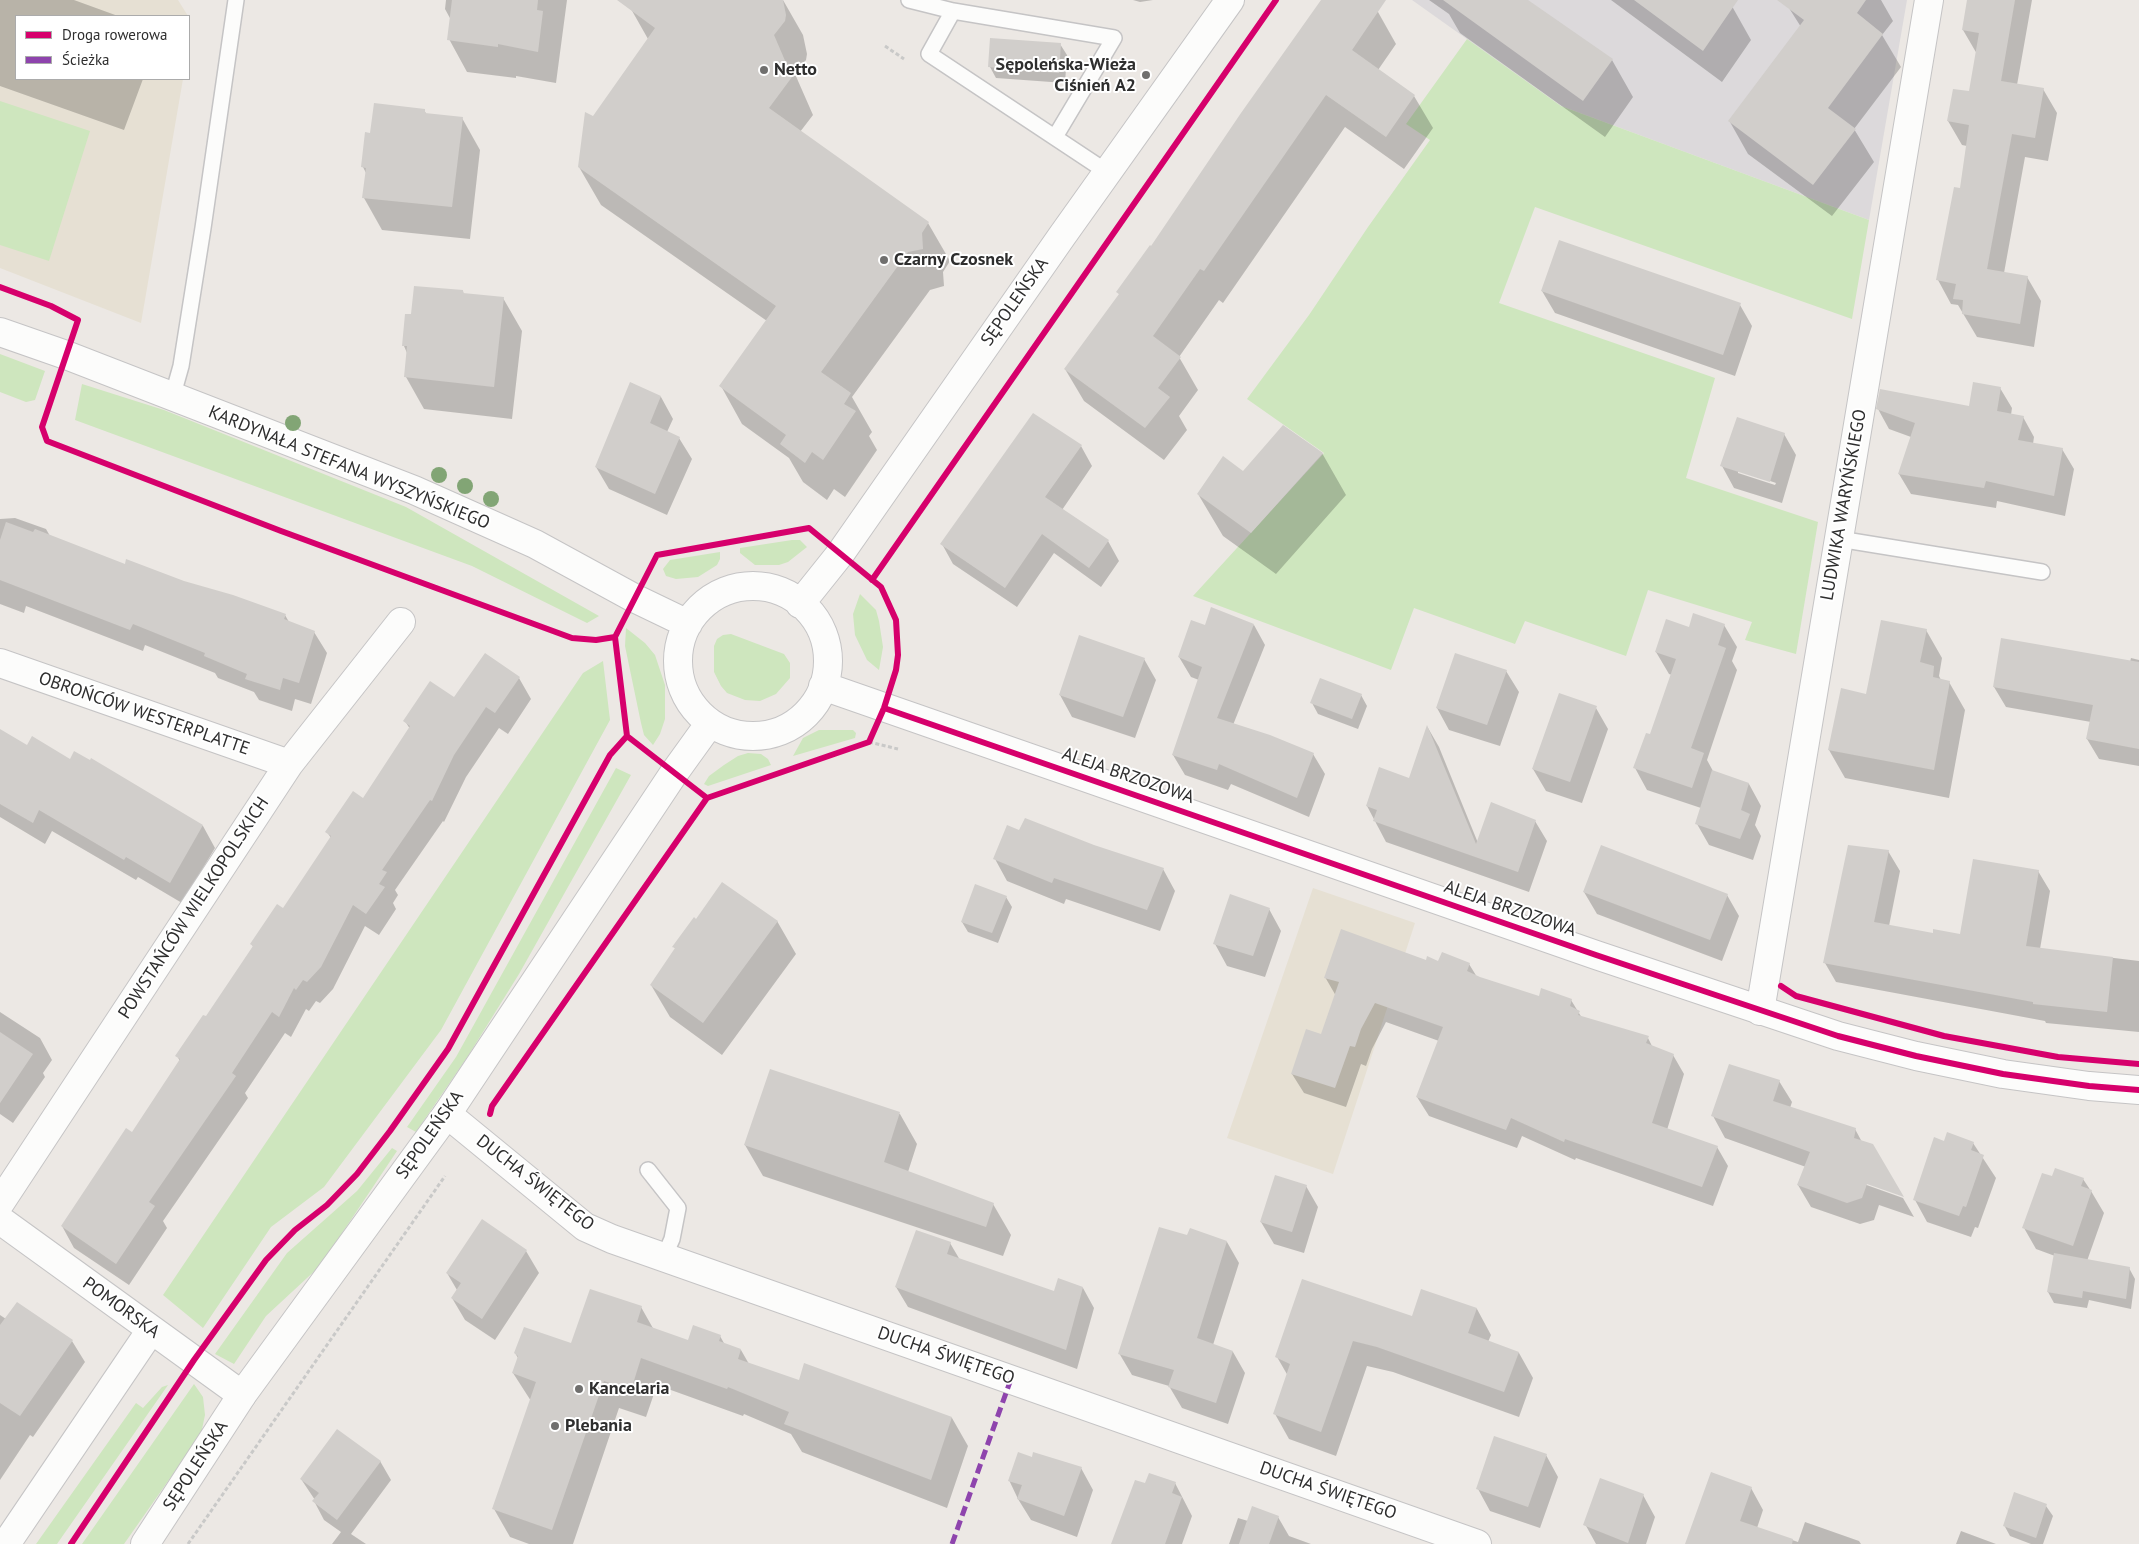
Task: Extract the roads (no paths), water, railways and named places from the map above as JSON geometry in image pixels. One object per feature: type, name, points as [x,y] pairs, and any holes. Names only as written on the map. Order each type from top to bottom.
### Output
[{"type":"street","name":"SĘPOLEŃSKA","points":[[800,604],[840,554],[1107,172],[1230,0]]},
{"type":"street","name":"LUDWIKA WARYŃSKIEGO","points":[[1760,1011],[1929,0]]},
{"type":"street","name":"KARDYNAŁA STEFANA WYSZYŃSKIEGO","points":[[0,332],[66,355],[172,398],[414,490],[535,544],[634,598],[688,624]]},
{"type":"street","points":[[755,587],[775,590],[800,604],[818,625],[826,647],[827,673],[823,686],[812,707],[798,721],[785,729],[756,736],[738,735],[723,730],[699,714],[683,689],[679,674],[679,649],[688,624],[699,609],[713,598],[731,590],[755,587]]},
{"type":"street","name":"POWSTAŃCÓW WIELKOPOLSKICH","points":[[0,1203],[289,764],[401,622]]},
{"type":"street","name":"OBROŃCÓW WESTERPLATTE","points":[[0,663],[289,764]]},
{"type":"street","name":"ALEJA BRZOZOWA","points":[[823,686],[1760,1011],[1838,1036],[1916,1056],[2003,1074],[2090,1086],[2139,1090]]},
{"type":"street","name":"SĘPOLEŃSKA","points":[[145,1544],[242,1395],[447,1114],[674,773],[710,723]]},
{"type":"street","name":"DUCHA ŚWIĘTEGO","points":[[447,1114],[585,1227],[612,1239],[1477,1544]]},
{"type":"street","name":"POMORSKA","points":[[0,1220],[242,1395]]},
{"type":"street","points":[[6,1544],[151,1330]]},
{"type":"lane","points":[[172,398],[181,366],[236,0]]},
{"type":"lane","points":[[909,0],[953,11],[1114,38],[1055,138]]},
{"type":"lane","points":[[953,11],[929,54],[1107,172]]},
{"type":"lane","points":[[1839,540],[2042,572]]},
{"type":"lane","points":[[648,1170],[678,1208],[672,1239],[664,1257]]},
{"type":"place","name":"Netto","points":[[764,70]]},
{"type":"place","name":"Sępoleńska-Wieża Ciśnień A2","points":[[1146,75]]},
{"type":"place","name":"Czarny Czosnek","points":[[884,260]]},
{"type":"place","name":"Kancelaria","points":[[579,1389]]},
{"type":"place","name":"Plebania","points":[[555,1426]]}]
